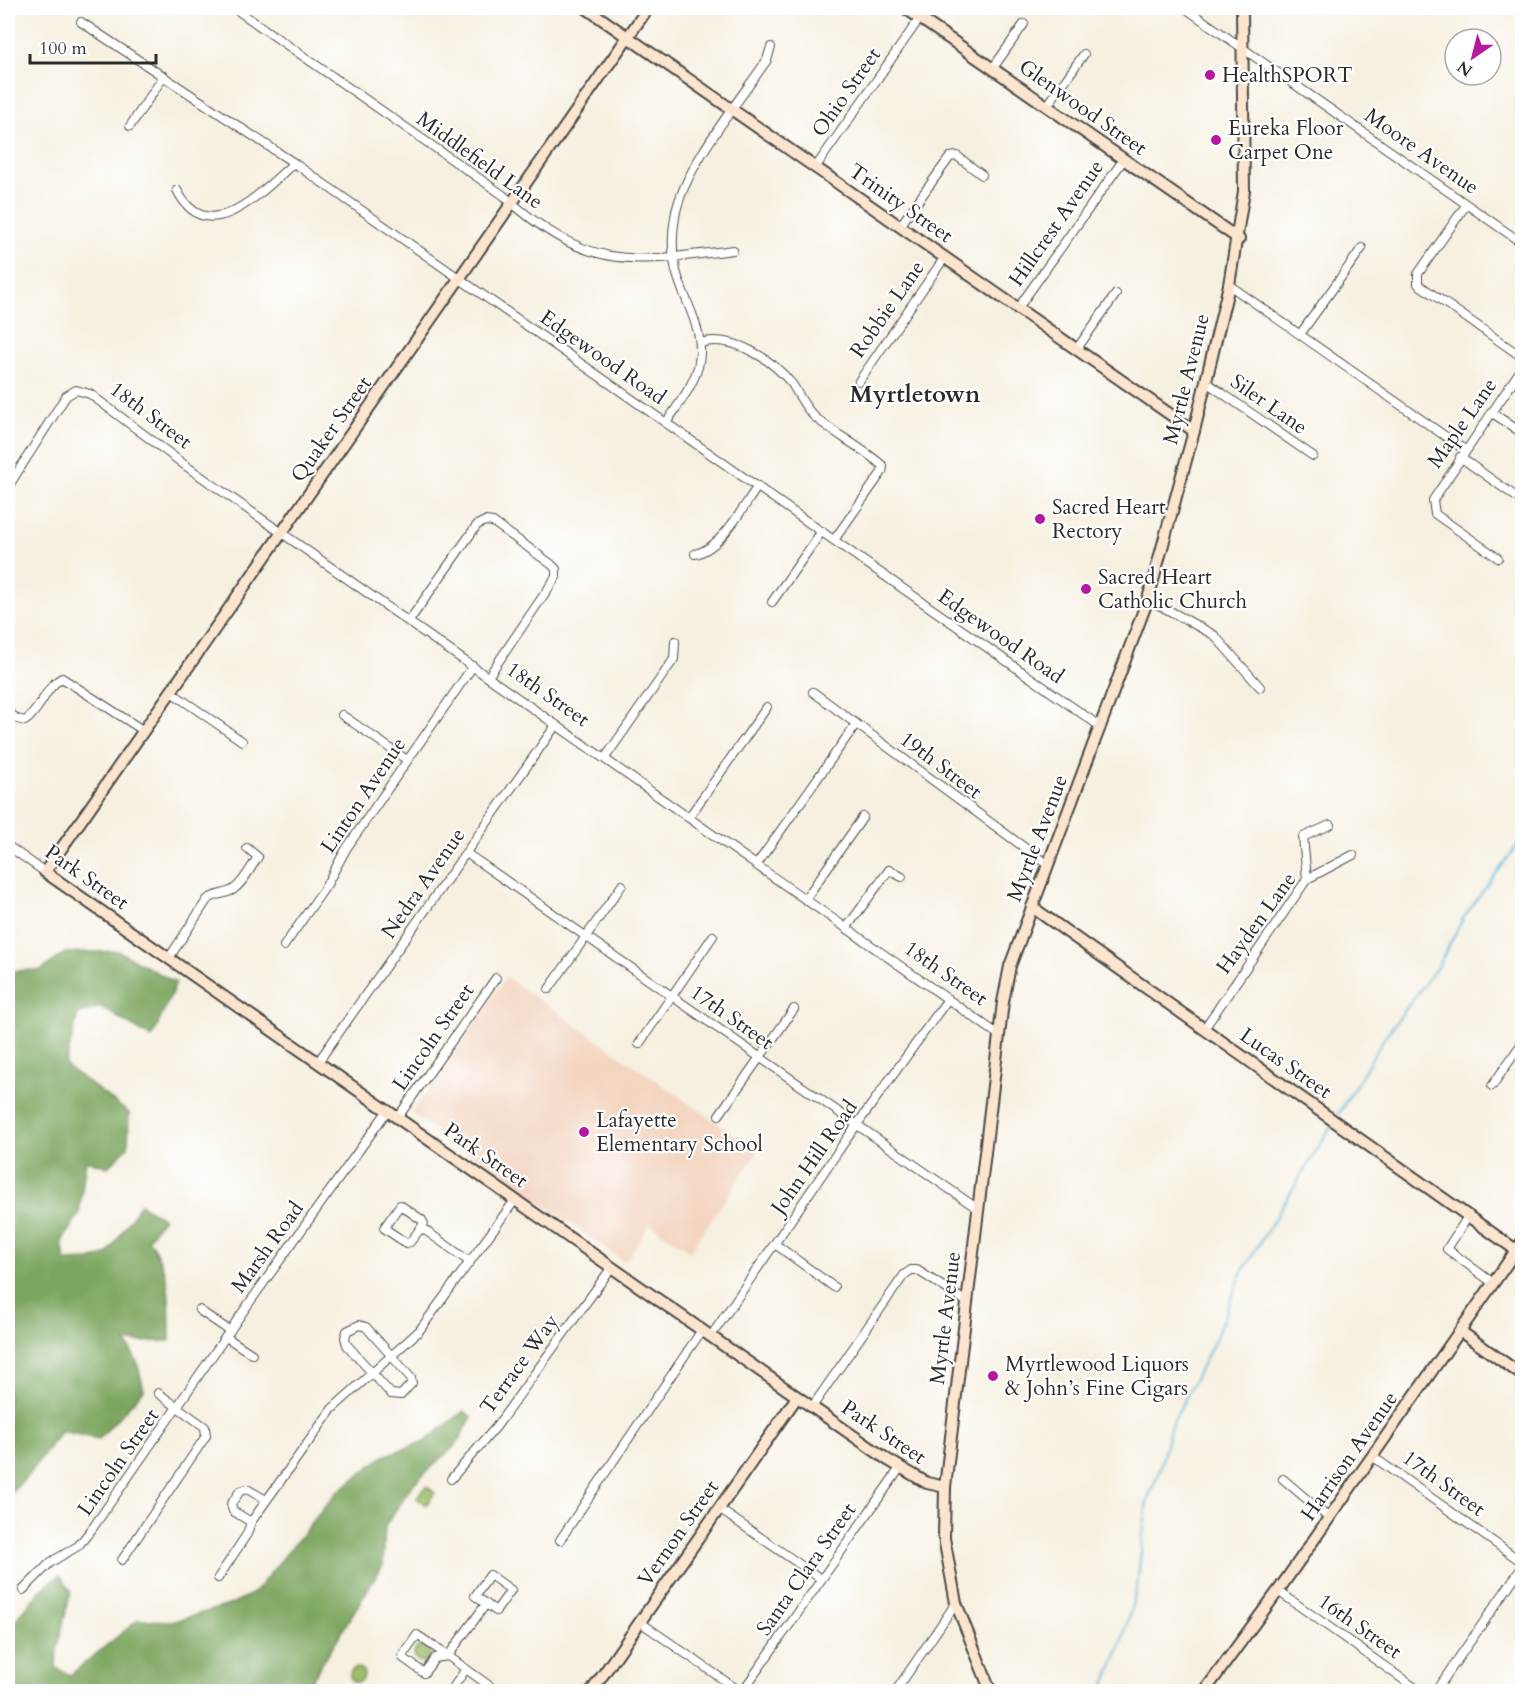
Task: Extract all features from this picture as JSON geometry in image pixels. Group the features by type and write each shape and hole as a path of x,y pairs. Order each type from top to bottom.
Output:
{"street":[{"name":"Middlefield Lane","path":"234,8 553,234 583,249 628,260 674,258 734,250"},
{"name":"Trinity Street","path":"586,8 1194,431"},
{"name":"Quaker Street","path":"45,872 648,8"},
{"name":"Glenwood Street","path":"905,8 1239,239"},
{"name":"Ohio Street","path":"815,168 927,8"},
{"name":"Moore Avenue","path":"1185,8 1522,243"},
{"name":"Myrtle Avenue","path":"991,1692 956,1604 944,1538 945,1487 999,1035 1010,966 1149,599 1194,431 1229,285 1239,239 1246,166 1242,8"},
{"name":"Edgewood Road","path":"81,22 294,163 1101,727"},
{"path":"993,68 1024,24"},
{"path":"666,423 693,381 699,361 698,329 679,279 674,258 674,219 681,193 690,173 767,60 771,47"},
{"path":"1047,106 1084,54"},
{"path":"130,126 164,76"},
{"path":"900,226 950,157 957,156 982,175"},
{"name":"Hillcrest Avenue","path":"1018,308 1124,159"},
{"path":"177,190 193,209 204,215 221,217 240,209 294,163"},
{"path":"1466,205 1418,274 1418,284 1522,357"},
{"path":"1301,333 1362,248"},
{"name":"Robbie Lane","path":"859,381 945,257"},
{"path":"1229,285 1301,333 1463,453 1522,501"},
{"path":"1076,350 1116,294"},
{"path":"700,343 726,342 744,348 762,358 791,384 812,414 884,468 834,540"},
{"name":"Maple Lane","path":"1498,558 1435,514 1432,500 1522,368"},
{"name":"Siler Lane","path":"1206,382 1313,456"},
{"name":"18th Street","path":"8,487 66,396 73,391 81,391 95,398 282,533 999,1035"},
{"path":"1491,412 1522,433"},
{"path":"695,554 705,552 716,543 758,486"},
{"path":"409,621 477,525 485,521 493,522 551,564 556,569 556,577 488,676"},
{"path":"771,602 822,531"},
{"path":"1149,599 1214,635 1260,687"},
{"path":"605,758 674,659 675,641"},
{"name":"Linton Avenue","path":"284,946 407,760 473,666"},
{"path":"8,712 17,719 25,720 32,716 55,682 62,678 144,731"},
{"path":"171,692 242,741"},
{"name":"19th Street","path":"813,692 1048,865"},
{"path":"689,817 767,707"},
{"path":"342,715 407,760"},
{"name":"Nedra Avenue","path":"318,1062 556,724"},
{"path":"757,864 856,724"},
{"path":"806,898 863,817"},
{"path":"1307,879 1303,837 1330,825"},
{"name":"Park Street","path":"8,846 900,1468 927,1483 945,1487"},
{"path":"169,958 207,900 214,895 233,890 249,872 258,857 247,848"},
{"name":"17th Street","path":"466,853 978,1209"},
{"name":"Hayden Lane","path":"1204,1029 1307,879 1353,855"},
{"path":"847,927 889,870 902,878"},
{"path":"549,989 622,885"},
{"name":"Lucas Street","path":"1032,907 1469,1215 1520,1246"},
{"path":"639,1044 713,936"},
{"name":"Lincoln Street","path":"398,1117 496,978"},
{"name":"John Hill Road","path":"711,1336 948,999"},
{"path":"719,1115 795,1009"},
{"path":"1492,1086 1522,1042"},
{"name":"Marsh Road","path":"179,1407 228,1334 388,1110"},
{"path":"218,1578 247,1534 251,1522 332,1409 419,1331 515,1200"},
{"path":"400,1205 422,1220 422,1228 411,1242 406,1243 384,1227 400,1205"},
{"path":"1469,1215 1447,1249 1493,1283"},
{"path":"422,1228 470,1262"},
{"path":"775,1244 834,1287"},
{"name":"Harrison Avenue","path":"1205,1691 1278,1591 1520,1246"},
{"name":"Terrace Way","path":"451,1479 496,1427 612,1267"},
{"path":"812,1407 904,1275 911,1270 917,1270 967,1302"},
{"path":"199,1310 252,1354"},
{"path":"352,1326 366,1327 411,1378 412,1383 401,1395 391,1394 371,1374 347,1345 345,1338 352,1326"},
{"path":"560,1540 702,1330"},
{"path":"1460,1331 1522,1375"},
{"path":"158,1393 179,1407"},
{"name":"Vernon Street","path":"591,1692 797,1397"},
{"name":"Lincoln Street","path":"22,1590 51,1562 78,1546 85,1538 179,1407 205,1427 206,1436 122,1560"},
{"name":"17th Street","path":"1372,1456 1522,1562"},
{"name":"Santa Clara Street","path":"741,1692 900,1468"},
{"path":"1283,1479 1329,1518"},
{"path":"251,1522 233,1511 231,1504 240,1491 247,1489 266,1500"},
{"path":"719,1509 821,1579"},
{"path":"1435,1692 1522,1567"},
{"path":"490,1575 511,1590 496,1611 486,1604 475,1596 490,1575"},
{"name":"16th Street","path":"1278,1591 1420,1692"},
{"path":"486,1604 448,1656 435,1658 424,1672 402,1657 417,1635 448,1656 498,1692"},
{"path":"895,1692 956,1604"},
{"path":"640,1622 741,1692"},
{"path":"450,1692 466,1669"}],"shaded area":[{"name":"Lafayette Elementary School","path":"506,977 758,1151 690,1251 650,1224 625,1262 411,1113"}],"green space":[{"path":"118,951 176,983 152,1038 101,1007 78,1014 65,1065 129,1113 128,1147 108,1167 86,1160 79,1214 62,1241 65,1261 90,1260 108,1254 140,1204 163,1218 148,1239 166,1276 170,1341 126,1342 137,1362 144,1390 99,1439 61,1431 29,1474 8,1496 8,971 41,970 65,953"},
{"path":"464,1411 472,1417 455,1446 413,1484 385,1526 383,1565 305,1691 8,1691 8,1629 40,1591 60,1575 71,1591 57,1649 56,1668 70,1675 138,1620 175,1621 229,1605 254,1593 337,1492 384,1456 425,1441"},
{"path":"426,1486 435,1493 426,1505 417,1498"},
{"path":"419,1646 425,1646 430,1654 428,1660 419,1662 414,1657 414,1651"},
{"path":"354,1668 360,1668 364,1675 360,1682 354,1682 350,1678 350,1672"}],"waterway":[{"path":"1336,1118 1384,1038 1438,966 1464,917 1522,839"},
{"path":"1102,1692 1122,1642 1137,1587 1147,1501 1158,1475 1171,1426 1215,1340 1242,1272 1332,1125"}],"place":[{"name":"HealthSPORT","path":"1210,75"},
{"name":"Eureka Floor Carpet One","path":"1216,140"},
{"name":"Sacred Heart Rectory","path":"1040,519"},
{"name":"Sacred Heart Catholic Church","path":"1086,589"},
{"name":"Lafayette Elementary School","path":"584,1132"},
{"name":"Myrtlewood Liquors & John’s Fine Cigars","path":"993,1376"}],"district":[{"name":"Myrtletown","path":"915,394"}]}
